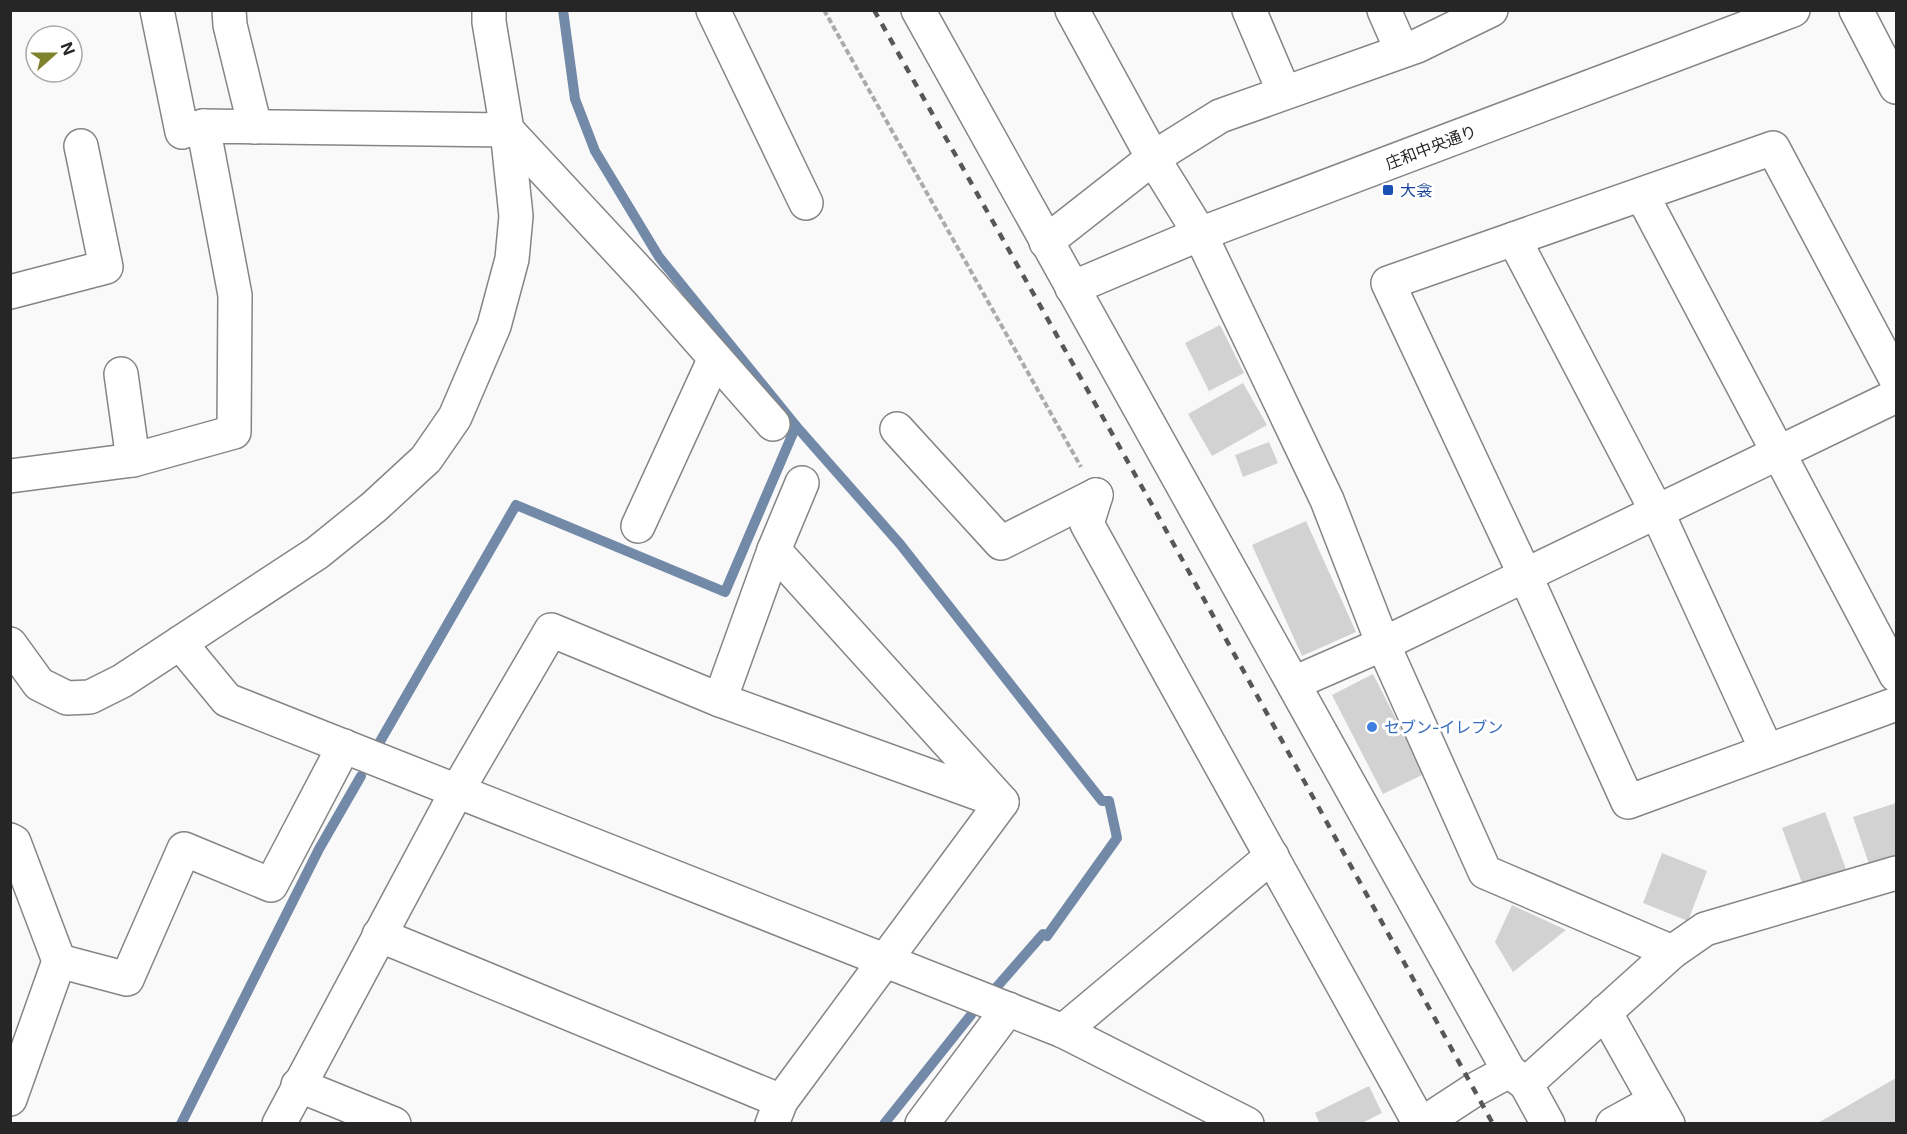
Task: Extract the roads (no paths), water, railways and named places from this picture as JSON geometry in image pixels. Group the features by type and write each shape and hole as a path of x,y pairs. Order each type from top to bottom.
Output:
{"street":[{"path":"157,10 182,132 203,126 507,130 650,284 773,424"},
{"path":"230,10 230,25 255,127"},
{"path":"10,644 39,684 67,698 90,697 122,681 317,554 426,459 456,417 494,326 512,259 516,216 507,130 489,10"},
{"path":"713,10 806,203"},
{"path":"918,10 1294,683 1429,914 1517,1078 1548,1124"},
{"path":"1072,10 1153,158 1200,234 1327,500 1462,842 1485,872 1672,952"},
{"path":"1249,10 1284,92"},
{"path":"1384,10 1402,51"},
{"path":"1046,242 1153,158 1220,116 1402,51 1491,10"},
{"name":"庄和中央通り","path":"1072,288 1200,234 1793,10"},
{"path":"1856,10 1896,87"},
{"path":"10,476 133,460 234,432 235,295 203,126"},
{"path":"10,292 106,267 81,146"},
{"path":"1896,379 1773,148 1388,283 1629,802 1896,704"},
{"path":"1642,195 1896,675"},
{"path":"1514,239 1657,512 1767,751"},
{"path":"638,526 715,358"},
{"path":"121,374 133,460"},
{"path":"1294,683 1383,644 1896,396"},
{"path":"897,429 1001,543 1096,495 1087,524 1421,1124 1474,1090 1517,1078 1605,1012 1672,952 1705,929 1896,873"},
{"path":"720,700 774,550 802,483"},
{"path":"774,550 1002,802"},
{"path":"279,1124 457,791 551,630 720,700 1002,802"},
{"path":"180,643 227,700 1063,1031 1247,1124"},
{"path":"60,960 127,979 184,849 271,885 344,746"},
{"path":"379,934 777,1112 1002,802"},
{"path":"10,840 14,843 60,960 10,1099"},
{"path":"1063,1031 1272,856"},
{"path":"922,1124 1008,1009"},
{"path":"1605,1012 1661,1112 1613,1124"},
{"path":"298,1085 394,1124"}],"waterway":[{"path":"563,10 575,99 595,151 659,257 796,426 900,544 1102,801 1109,801 1117,838 1047,936 1043,934 995,989"},
{"path":"378,745 516,505 725,592 796,426"},
{"path":"181,1124 319,849 361,776"},
{"path":"884,1124 971,1015"}],"railway":[{"path":"874,10 1151,503 1493,1124"}],"place":[{"name":"大衾","path":"1388,190"},
{"name":"セブン-イレブン","path":"1372,727"}]}
